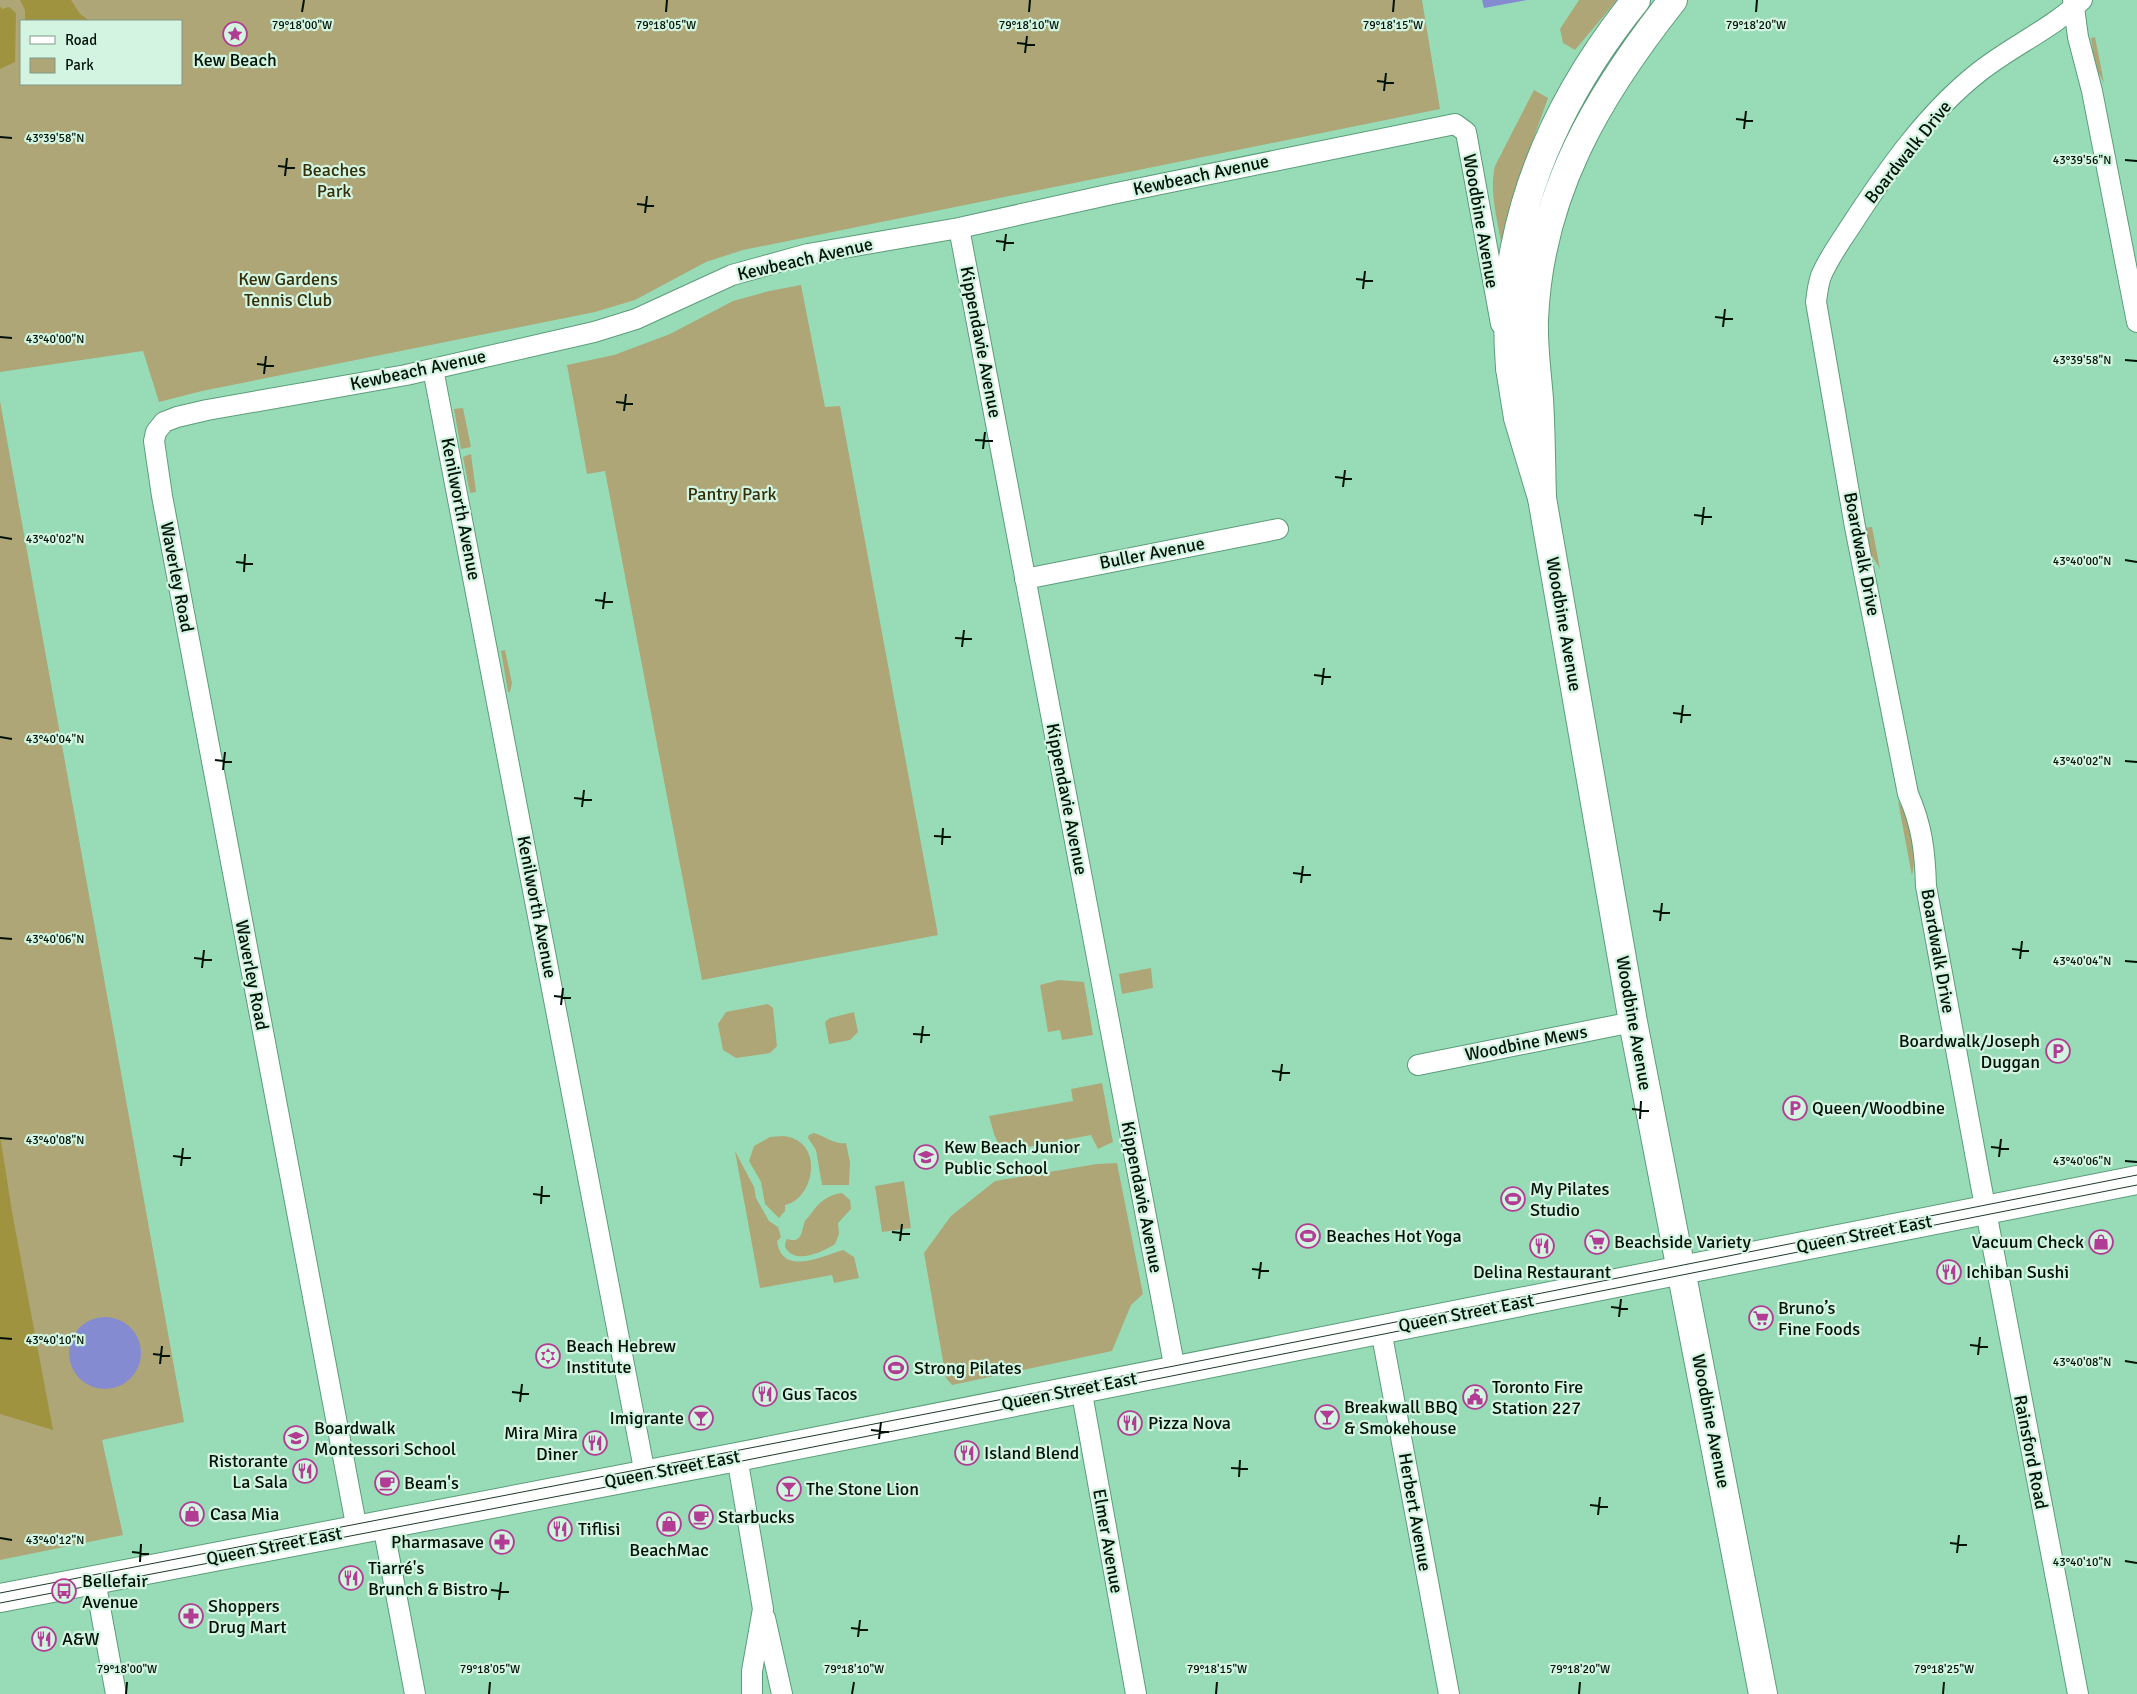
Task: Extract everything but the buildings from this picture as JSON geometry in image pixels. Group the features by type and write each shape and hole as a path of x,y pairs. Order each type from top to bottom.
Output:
{"main road":[{"path":"1510,368 1507,332 1510,286 1514,248 1525,204 1550,134 1577,84 1612,29 1636,0"},
{"name":"Woodbine Avenue","path":"1542,498 1540,413 1534,321 1542,249 1556,199 1573,153 1605,95 1638,43 1672,0"},
{"name":"Woodbine Avenue","path":"1510,368 1518,418 1542,498 1633,1022 1763,1694"},
{"name":"Queen Street East","path":"0,1598 737,1457 2137,1180"}],"street":[{"path":"2076,2 2078,37 2092,91 2137,322"},
{"name":"Boardwalk Drive","path":"1986,1209 1928,896 1925,858 1918,816 1908,794 1855,527 1816,302 1821,277 1832,254 1871,195 1937,111 1978,73 2016,45 2057,21 2076,2"},
{"name":"Woodbine Avenue","path":"1455,124 1466,132 1493,286 1510,368"},
{"name":"Kewbeach Avenue","path":"164,422 207,410 434,369 594,332 636,319 732,275 789,260 959,228 1112,194 1455,124"},
{"name":"Kippendavie Avenue","path":"959,228 1175,1370"},
{"name":"Kenilworth Avenue","path":"434,369 645,1474"},
{"name":"Waverley Road","path":"164,422 156,432 154,441 162,496 370,1527 415,1694"},
{"name":"Buller Avenue","path":"1026,579 1278,530"},
{"name":"Woodbine Mews","path":"1418,1065 1633,1022"},
{"name":"Rainsford Road","path":"1986,1209 2078,1694"},
{"name":"Herbert Avenue","path":"1381,1330 1449,1694"},
{"name":"Elmer Avenue","path":"1081,1388 1136,1694"},
{"path":"737,1457 763,1608 782,1694"},
{"path":"95,1580 116,1694"},
{"path":"752,1694 752,1671 763,1608"}],"green space":[{"name":"Beaches Park","path":"0,0 1422,0 1440,109 743,250 706,262 635,300 595,312 202,391 159,402 143,351 0,372"},
{"path":"1579,0 1617,0 1575,50 1563,43 1560,29"},
{"path":"2095,37 2104,83 2095,66 2091,38"},
{"path":"1534,90 1548,98 1511,201 1501,242 1493,194 1493,175 1495,166"},
{"name":"Pantry Park","path":"801,285 825,407 840,406 938,935 702,980 605,471 587,474 567,365 614,355 670,334 733,301"},
{"path":"0,401 184,1422 102,1440 123,1535 0,1560"},
{"path":"463,408 471,447 461,449 454,409"},
{"path":"471,454 476,492 470,493 463,457"},
{"path":"1872,527 1880,569 1870,553 1865,528"},
{"path":"505,650 512,683 510,692 508,692 501,651"},
{"path":"1898,801 1907,818 1912,837 1914,857 1912,876"},
{"path":"1151,968 1153,988 1122,994 1119,974"},
{"path":"1059,980 1084,982 1093,1035 1062,1040 1060,1030 1048,1032 1040,985"},
{"path":"768,1004 773,1008 777,1046 770,1053 736,1058 723,1050 718,1024 726,1012"},
{"path":"854,1012 858,1032 850,1040 829,1044 825,1022 830,1018"},
{"path":"1102,1083 1113,1142 1098,1149 1091,1135 1002,1152 989,1116 1073,1101 1071,1089"},
{"path":"814,1133 834,1142 846,1143 850,1162 849,1185 822,1185 816,1150 808,1138 809,1135"},
{"path":"783,1136 797,1140 806,1148 810,1158 811,1170 803,1193 795,1201 785,1205 785,1211 779,1218 765,1204 761,1182 749,1161 754,1146 770,1137"},
{"path":"735,1151 754,1187 756,1198 769,1221 778,1227 781,1237 777,1241 780,1252 786,1258 804,1261 843,1250 854,1257 859,1278 834,1283 832,1275 760,1288"},
{"path":"1117,1163 1143,1294 1131,1305 1112,1351 952,1385 946,1378 924,1253 951,1216 995,1181 1097,1164"},
{"path":"904,1181 911,1228 882,1232 875,1186"},
{"path":"842,1193 850,1200 851,1209 838,1223 839,1234 835,1244 818,1253 804,1256 792,1254 787,1250 785,1244 787,1239 796,1240 799,1238 805,1221 817,1206 828,1197"}],"shaded area":[{"path":"20,0 71,0 80,14 89,20 25,20 25,10"},
{"path":"0,6 2,9 9,7 16,13 15,62 0,69"},
{"path":"0,1135 12,1212 53,1430 0,1414"}],"water":[{"path":"1482,0 1527,0 1484,8"},
{"path":"105,1317 125,1323 135,1333 141,1353 135,1373 125,1383 105,1389 85,1383 75,1373 69,1353 75,1333 85,1323"}],"tram line":[{"path":"0,1593 1174,1366 2137,1175"},
{"path":"0,1603 737,1462 2137,1185"}],"place":[{"name":"Kew Beach","path":"235,34"},
{"name":"Boardwalk/Joseph Duggan","path":"2058,1051"},
{"name":"Queen/Woodbine","path":"1795,1108"},
{"name":"Kew Beach Junior Public School","path":"926,1157"},
{"name":"My Pilates Studio","path":"1513,1199"},
{"name":"Beaches Hot Yoga","path":"1308,1236"},
{"name":"Beachside Variety","path":"1597,1242"},
{"name":"Vacuum Check","path":"2101,1242"},
{"name":"Delina Restaurant","path":"1542,1246"},
{"name":"Ichiban Sushi","path":"1949,1272"},
{"name":"Bruno’s Fine Foods","path":"1761,1318"},
{"name":"Beach Hebrew Institute","path":"548,1356"},
{"name":"Strong Pilates","path":"896,1368"},
{"name":"Gus Tacos","path":"765,1394"},
{"name":"Toronto Fire Station 227","path":"1475,1397"},
{"name":"Breakwall BBQ & Smokehouse","path":"1327,1417"},
{"name":"Imigrante","path":"701,1418"},
{"name":"Pizza Nova","path":"1130,1423"},
{"name":"Boardwalk Montessori School","path":"296,1438"},
{"name":"Mira Mira Diner","path":"595,1443"},
{"name":"Island Blend","path":"967,1453"},
{"name":"Ristorante La Sala","path":"305,1471"},
{"name":"Beam's","path":"387,1483"},
{"name":"The Stone Lion","path":"789,1489"},
{"name":"Casa Mia","path":"192,1514"},
{"name":"Starbucks","path":"701,1517"},
{"name":"BeachMac","path":"669,1524"},
{"name":"Tiflisi","path":"560,1529"},
{"name":"Pharmasave","path":"502,1542"},
{"name":"Tiarré's Brunch & Bistro","path":"351,1578"},
{"name":"Bellefair Avenue","path":"64,1591"},
{"name":"Shoppers Drug Mart","path":"191,1616"},
{"name":"A&W","path":"44,1639"}],"park label":[{"name":"Kew Gardens Tennis Club","path":"288,289"}]}
